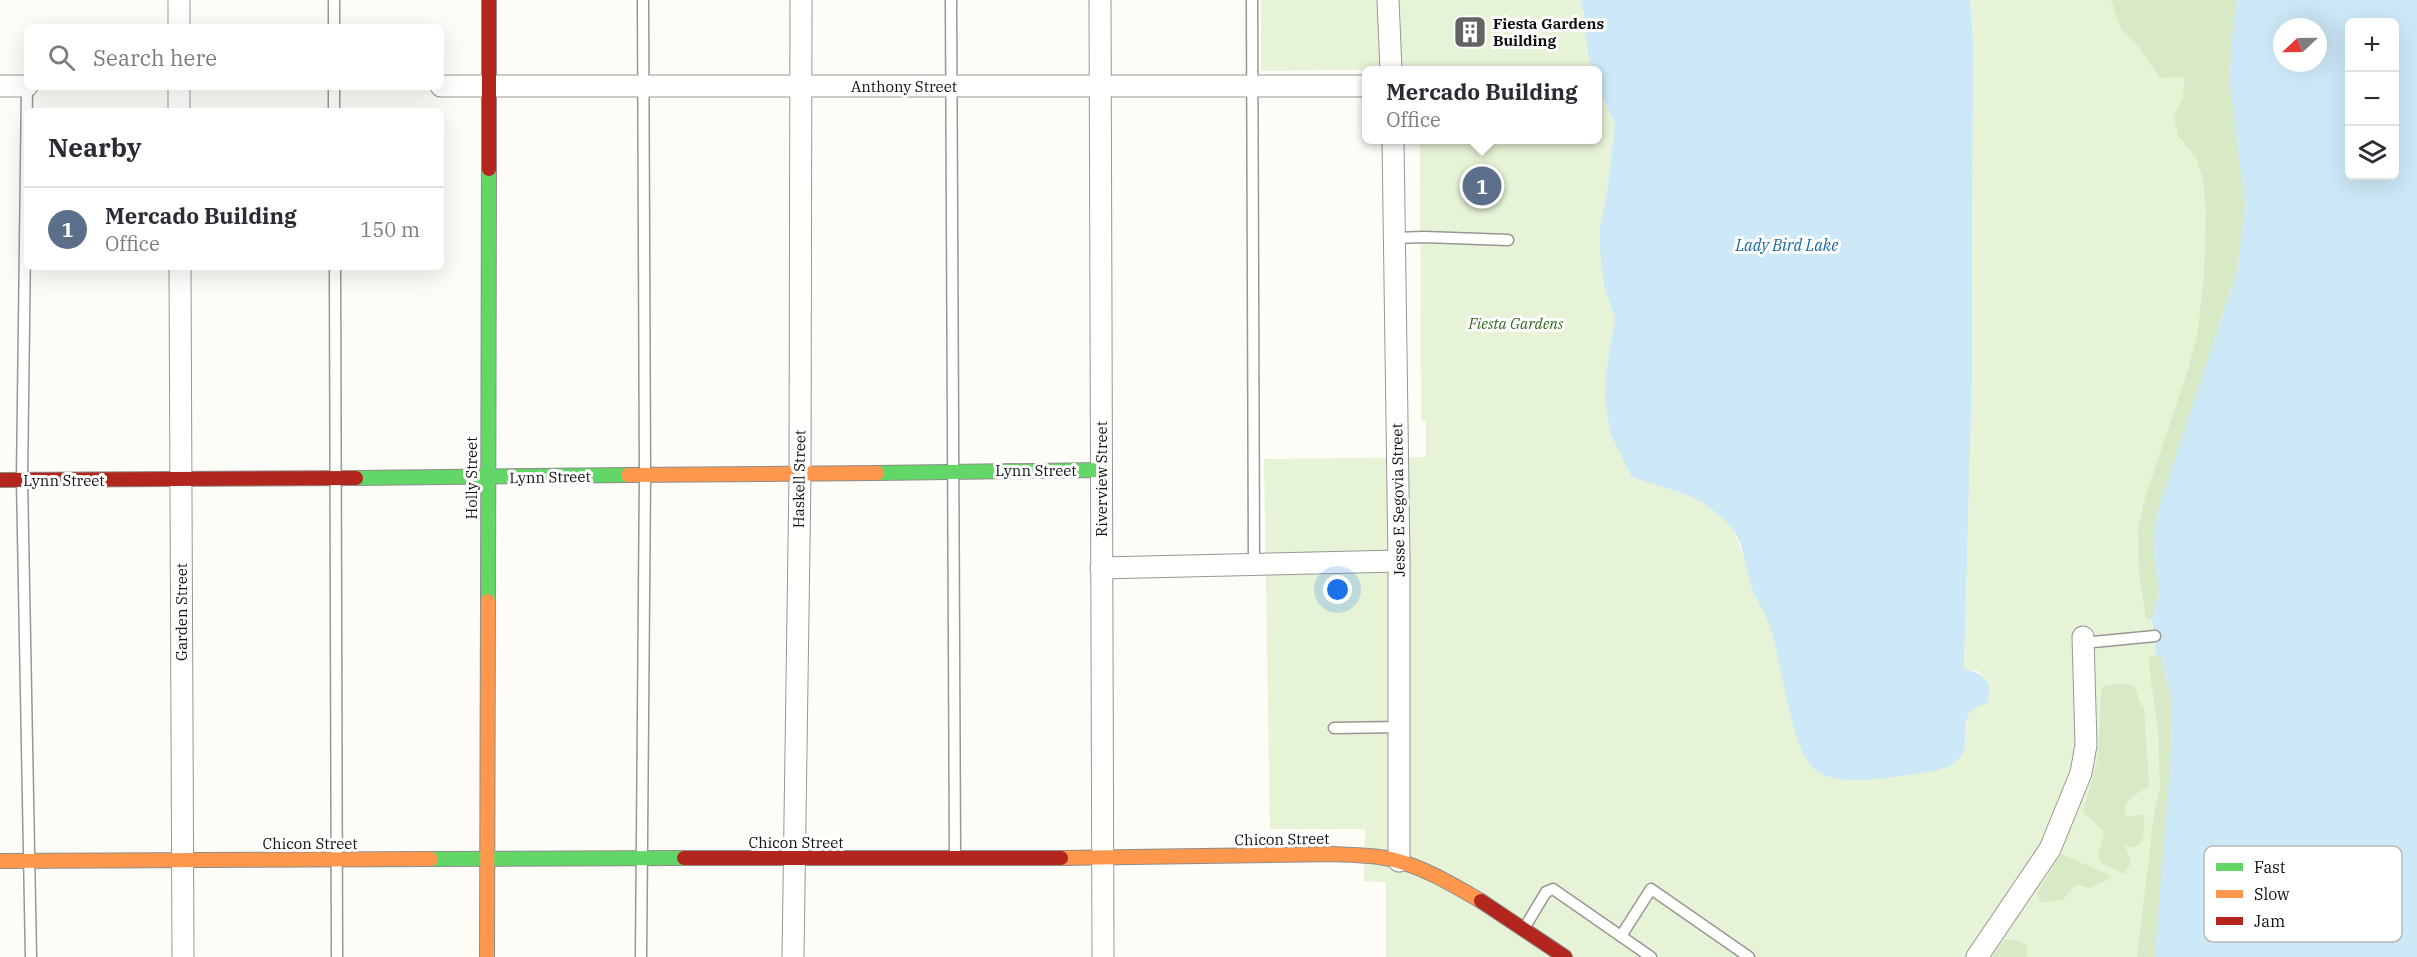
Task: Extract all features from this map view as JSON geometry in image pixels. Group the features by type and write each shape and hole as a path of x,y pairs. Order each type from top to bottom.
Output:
{"street":[{"path":"179,0 179,24"},
{"name":"Holly Street","path":"487,957 489,0"},
{"name":"Haskell Street","path":"794,957 793,859 800,475 801,0"},
{"name":"Riverview Street","path":"1100,0 1103,957"},
{"path":"1388,0 1391,66"},
{"path":"0,86 24,87"},
{"name":"Anthony Street","path":"444,86 1362,86"},
{"path":"179,90 179,108"},
{"name":"Jesse E Segovia Street","path":"1393,144 1399,561 1399,861"},
{"name":"Garden Street","path":"180,270 183,957"},
{"name":"Lynn Street","path":"0,480 800,475 953,470 1101,470"},
{"path":"1101,568 1399,561"},
{"path":"1977,957 2050,849 2081,773 2086,746 2083,640"},
{"name":"Chicon Street","path":"0,861 955,859 1333,854 1373,856 1399,861 1458,888 1565,957"}],"lane":[{"path":"334,0 334,24"},
{"path":"641,957 645,476 643,0"},
{"path":"951,0 955,859"},
{"path":"1252,0 1254,564"},
{"path":"27,90 27,108"},
{"path":"334,90 334,108"},
{"path":"1394,238 1508,240"},
{"path":"25,270 22,480 31,957"},
{"path":"335,270 338,957"},
{"path":"2083,640 2155,636"},
{"path":"1334,728 1399,727"},
{"path":"1524,929 1546,892 1553,889 1651,957"},
{"path":"1621,936 1651,889 1749,957"}],"green space":[{"path":"1261,0 1581,0 1591,66 1362,66 1362,70 1261,71"},
{"name":"Fiesta Gardens","path":"1970,0 2237,0 2231,45 2245,205 2152,619 2156,655 2161,656 2172,702 2172,737 2155,957 1386,957 1386,882 1364,881 1365,829 1270,829 1264,459 1426,457 1426,421 1421,421 1420,144 1602,144 1602,96 1615,124 1607,193 1600,226 1604,286 1615,319 1606,371 1611,435 1631,476 1695,498 1715,510 1733,529 1744,557 1751,587 1771,628 1803,752 1944,769 1958,761 1966,742 1967,714 1974,706 1987,680 1978,671 1964,669 1972,376 1973,40"},
{"path":"2111,0 2237,0 2231,45 2230,86 2245,205 2238,269 2158,510 2153,542 2159,593 2152,619 2146,619 2139,573 2138,530 2144,501 2188,370 2198,330 2204,275 2206,212 2203,180 2196,157 2178,136 2174,117 2183,97 2185,77 2160,78 2139,47 2121,29"},
{"path":"2161,656 2172,702 2171,771 2155,957 2137,957 2154,814 2160,788 2158,732 2148,658"},
{"path":"2126,684 2135,687 2141,705 2144,706 2149,785 2130,799 2125,808 2124,814 2129,817 2141,814 2145,821 2143,841 2133,848 2125,845 2131,863 2124,874 2101,863 2098,853 2104,834 2083,812 2098,758 2101,690 2105,685"},
{"path":"2061,854 2112,876 2089,888 2079,885 2072,888 2064,899 2040,903 2037,893"},
{"path":"2005,939 2020,941 2027,946 2027,957 1992,957"}],"water":[{"name":"Lady Bird Lake","path":"1581,0 1970,0 1973,40 1972,376 1964,669 1982,676 1989,690 1986,704 1969,713 1966,721 1965,746 1962,755 1952,765 1930,772 1862,780 1835,778 1815,770 1806,759 1799,743 1770,627 1751,586 1735,532 1707,505 1684,494 1631,476 1611,435 1605,400 1606,371 1615,319 1604,286 1600,226 1607,193 1615,124 1602,96 1602,66 1591,66"},
{"path":"2237,0 2417,0 2417,957 2155,957 2172,737 2172,702 2161,656 2156,655 2152,619 2159,593 2153,542 2158,510 2238,269 2245,205 2230,86 2231,45"}],"traffic: fast":[{"path":"488,601 489,169"},
{"path":"877,473 1101,470"},
{"path":"356,478 628,475"},
{"path":"431,859 684,858"}],"traffic: slow":[{"path":"628,475 877,473"},
{"path":"487,957 488,601"},
{"path":"1061,858 1333,854 1374,856 1420,869 1481,901"},
{"path":"0,861 431,859"}],"traffic: jam":[{"path":"489,0 489,169"},
{"path":"0,480 356,478"},
{"path":"684,858 1061,858"},
{"path":"1481,901 1565,957"}],"place":[{"name":"Fiesta Gardens Building","path":"1470,32"},
{"name":"Mercado Building","path":"1482,186"}]}
